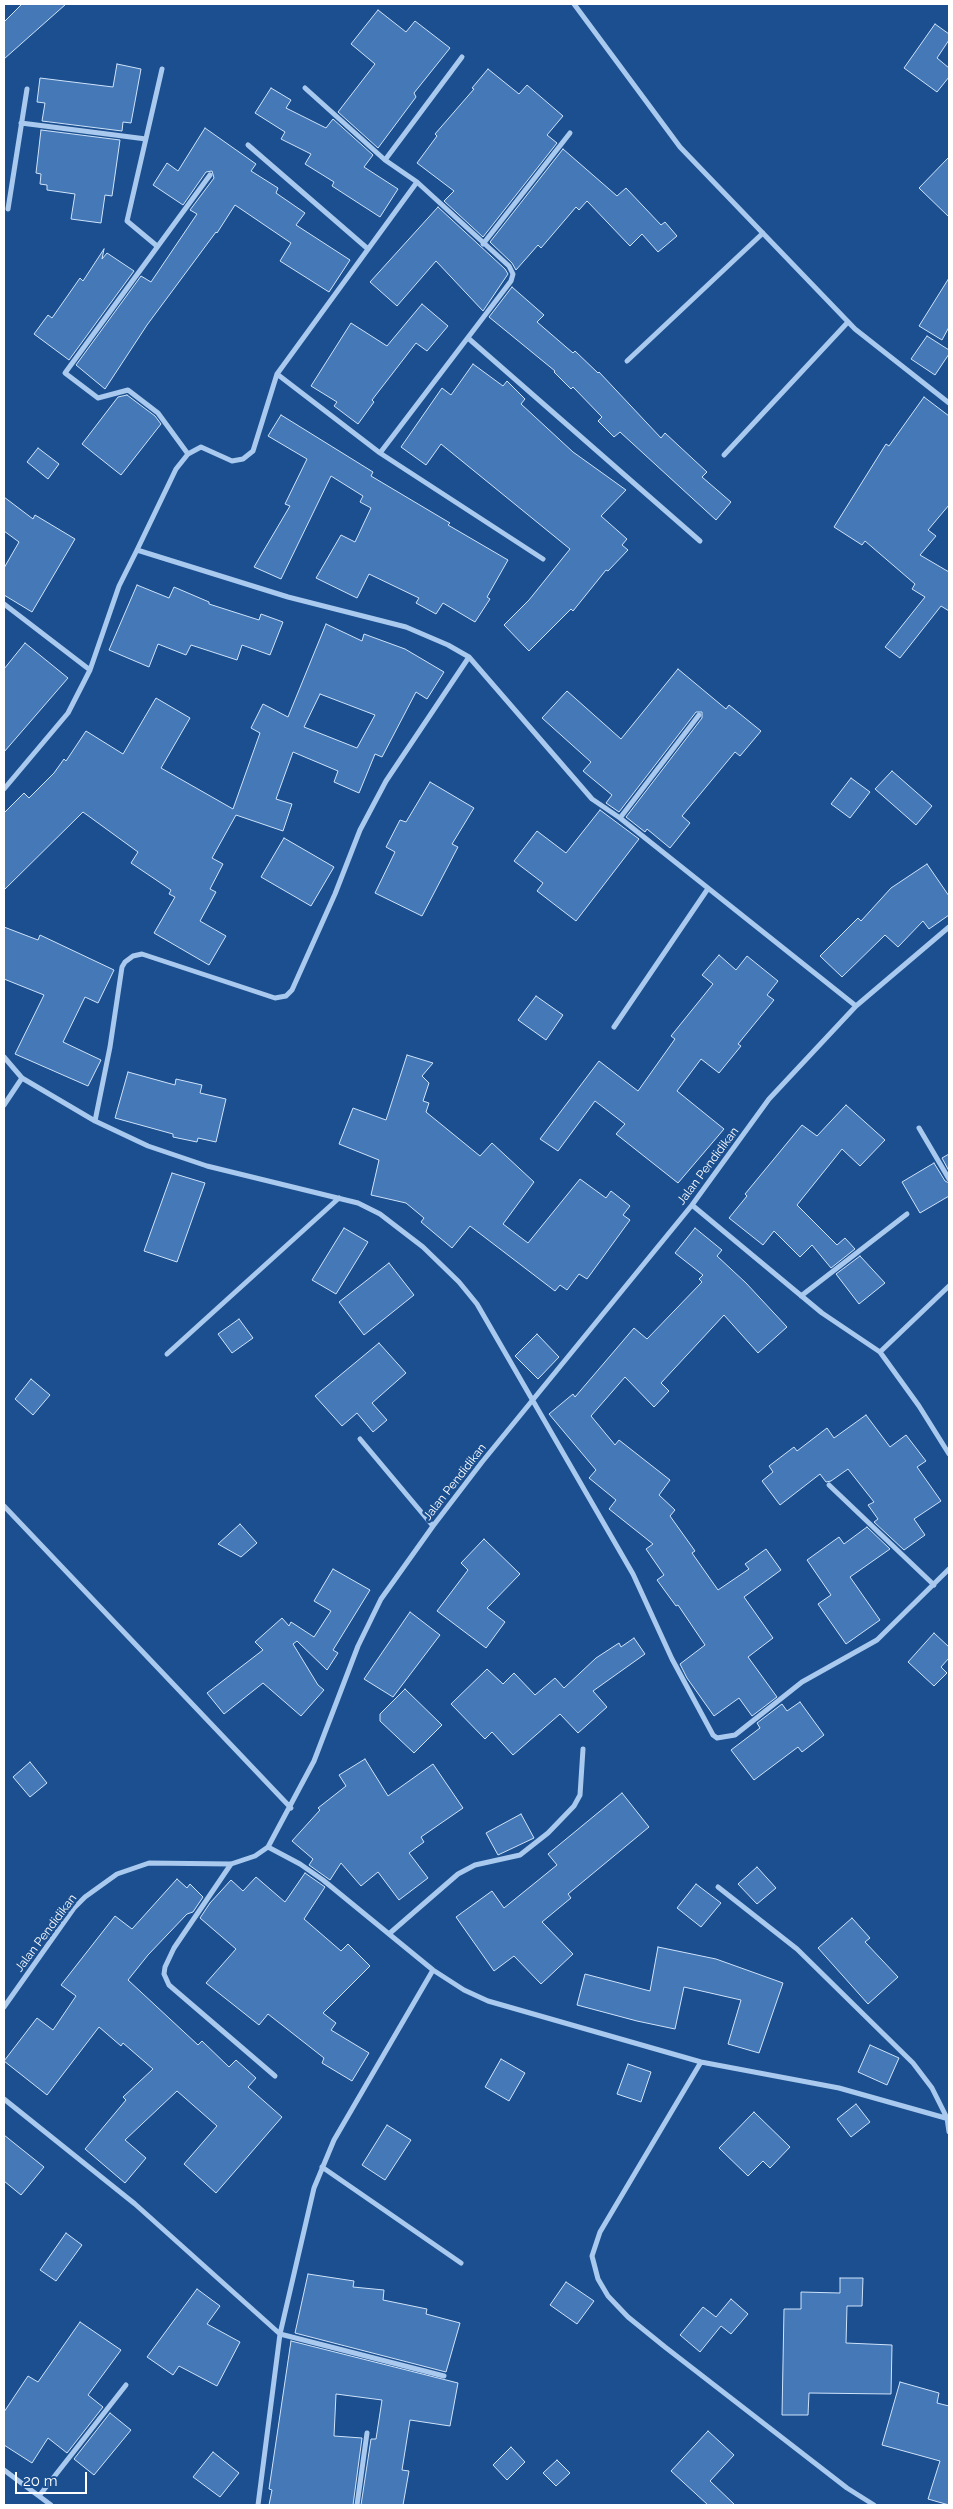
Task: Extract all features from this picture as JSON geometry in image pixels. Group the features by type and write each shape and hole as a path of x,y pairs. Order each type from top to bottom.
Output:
{"street":[{"path":"574,4 680,147 848,322 949,403"},
{"path":"385,160 462,57"},
{"path":"157,246 127,221 162,69"},
{"path":"305,88 385,160 417,182 509,266 512,274 511,281 380,453"},
{"path":"8,209 27,89"},
{"path":"21,123 146,139"},
{"path":"483,244 570,133"},
{"path":"248,145 368,249"},
{"path":"188,454 158,413 128,390 98,398 65,373 210,175"},
{"path":"4,789 68,712 90,670 119,586 176,469 188,454 200,447 232,461 243,459 253,451 278,374 417,182"},
{"path":"627,361 763,233"},
{"path":"724,455 848,322"},
{"path":"468,338 700,541"},
{"path":"278,374 380,453 543,559"},
{"path":"137,550 288,597 406,628 448,645 469,657 592,799 620,818 707,890 856,1006"},
{"path":"4,604 90,670"},
{"path":"95,1121 125,962 133,956 142,954 275,998 286,996 292,990 360,830 386,781 469,657"},
{"path":"620,818 699,715"},
{"path":"614,1027 707,890"},
{"name":"Jalan Pendidikan","path":"4,2006 74,1908 117,1874 149,1863 231,1864 255,1856 268,1847 291,1808 314,1761 358,1646 377,1607 433,1526 482,1462 692,1205 769,1099 856,1006 949,927"},
{"path":"4,1058 22,1078 95,1121 148,1146 207,1166 339,1198 380,1214 423,1247 459,1282 477,1304 532,1403 633,1574 672,1659 713,1735 717,1738 735,1735 802,1682 877,1640 949,1569"},
{"path":"4,1105 22,1078"},
{"path":"919,1128 949,1179"},
{"path":"168,1354 339,1198"},
{"path":"692,1205 822,1313 880,1352 919,1406 949,1454"},
{"path":"801,1296 907,1214"},
{"path":"880,1352 949,1286"},
{"path":"360,1440 433,1526"},
{"path":"828,1485 934,1585"},
{"path":"4,1506 291,1808"},
{"path":"390,1933 458,1874 475,1865 508,1859 520,1854 548,1833 574,1806 580,1795 584,1749"},
{"path":"268,1847 300,1864 323,1880 433,1970 464,1990 488,2001 701,2062 839,2088 948,2118"},
{"path":"231,1864 174,1948 164,1974 169,1985 274,2076"},
{"path":"718,1887 796,1949 913,2063 932,2088 948,2118 949,2132"},
{"path":"258,2505 280,2334 305,2219 322,2167 334,2140 433,1970"},
{"path":"701,2062 600,2232 592,2256 598,2279 608,2296 628,2317 847,2488 874,2505"},
{"path":"4,2100 135,2204 280,2334 444,2376"},
{"path":"322,2167 462,2263"},
{"path":"39,2496 126,2385"},
{"path":"357,2505 367,2433"},
{"path":"4,2470 51,2505"}],"building":[{"path":"22,4 66,4 4,59 4,22"},
{"path":"378,10 406,32 415,21 450,48 414,93 416,97 378,148 338,112 375,64 351,44"},
{"path":"935,24 949,34 949,40 937,58 949,68 949,77 937,92 904,68"},
{"path":"117,64 141,69 131,123 123,122 122,131 42,121 45,103 37,102 40,78 113,87"},
{"path":"488,69 519,94 527,85 563,116 547,135 557,143 483,237 444,201 454,191 417,163 437,136 435,134 474,89 472,88"},
{"path":"271,88 291,100 286,108 326,128 333,119 373,155 364,167 398,189 380,217 332,186 334,182 305,164 311,154 281,139 285,132 255,113"},
{"path":"205,128 256,164 251,171 278,188 276,193 305,213 296,225 350,260 329,292 280,261 291,243 235,205 217,233 147,325 105,389 76,365 141,276 151,282 197,214 190,210 214,178 212,171 206,172 183,205 153,185 167,163 178,171"},
{"path":"41,130 120,140 112,196 105,195 101,223 71,219 75,194 47,190 47,185 40,184 41,174 36,173"},
{"path":"563,149 617,196 626,188 661,225 665,222 677,236 658,252 642,234 630,246 587,201 579,210 576,207 541,248 538,245 516,270 512,263 490,242"},
{"path":"949,157 949,217 919,188"},
{"path":"438,207 505,269 508,274 483,311 436,261 397,306 370,282"},
{"path":"104,249 102,259 107,253 134,271 69,360 34,334 48,315 52,318 80,278 83,281"},
{"path":"949,278 949,327 942,340 919,326"},
{"path":"512,287 544,315 537,322 573,353 575,351 599,372 661,438 665,433 707,472 702,477 731,502 716,520 620,432 614,437 598,421 602,417 573,387 571,389 555,371 489,317"},
{"path":"422,304 448,326 427,351 416,343 372,400 374,402 358,424 334,406 337,402 311,386 351,323 387,346"},
{"path":"927,336 949,350 949,354 935,375 911,359"},
{"path":"473,364 503,386 507,381 525,399 521,404 573,452 626,490 601,516 627,539 622,545 628,550 608,571 606,570 573,611 571,609 529,651 504,625 529,600 570,549 441,444 426,465 401,447 442,388 451,395"},
{"path":"127,395 155,416 161,424 121,475 82,444 118,397"},
{"path":"924,397 949,416 949,505 928,530 936,536 920,555 949,572 949,611 941,606 900,658 885,647 925,597 912,589 915,584 865,541 862,545 834,527 886,444 889,446"},
{"path":"281,415 373,472 371,476 450,523 448,525 508,560 487,597 490,599 475,622 443,603 436,614 416,603 419,598 369,574 357,598 316,578 341,535 355,542 371,508 360,502 363,496 331,476 281,579 254,567 290,506 285,504 307,459 268,436"},
{"path":"38,448 59,464 48,479 27,462"},
{"path":"4,497 33,519 35,515 75,539 32,612 4,595 4,568 19,542 4,531"},
{"path":"137,585 169,598 174,587 209,602 209,604 259,620 261,614 283,622 270,655 242,645 237,660 191,645 186,655 158,644 149,667 109,650"},
{"path":"326,624 362,641 364,634 405,649 444,672 427,699 416,692 382,757 375,754 359,793 334,782 338,771 293,752 276,799 292,804 283,831 236,815 212,858 223,864 210,889 216,892 200,921 226,936 209,965 154,933 175,897 169,894 171,890 131,863 138,852 83,812 4,890 4,813 24,793 29,798 54,773 64,759 66,761 86,731 123,754 156,698 190,718 161,768 233,809 260,733 251,728 263,704 288,717","holes":["320,694 375,715 357,748 304,727"]},
{"path":"25,643 68,678 4,752 4,669"},
{"path":"678,669 726,709 729,705 761,731 740,756 735,752 682,816 690,823 670,848 647,829 645,832 626,817 702,718 702,712 696,712 619,812 606,803 612,795 583,771 591,762 542,718 567,691 621,739"},
{"path":"892,771 932,806 916,825 875,789"},
{"path":"851,778 870,792 850,818 831,804"},
{"path":"430,782 474,808 452,844 458,847 422,916 375,893 395,852 386,847 400,820 406,822"},
{"path":"600,810 639,839 576,921 537,891 543,883 514,861 537,831 566,853"},
{"path":"284,838 334,867 311,906 261,877"},
{"path":"927,864 949,896 949,915 929,929 923,921 898,947 885,935 842,977 820,956 858,918 861,921 891,888"},
{"path":"4,927 38,940 40,935 114,970 98,1003 85,997 63,1042 101,1060 88,1086 15,1054 44,995 4,979"},
{"path":"719,955 736,970 747,956 778,981 767,995 774,1000 738,1044 741,1046 719,1073 701,1059 677,1091 724,1129 678,1183 616,1134 625,1124 595,1101 558,1151 540,1139 599,1061 638,1091 675,1039 671,1036 713,984 702,975"},
{"path":"536,996 563,1015 546,1040 518,1020"},
{"path":"407,1055 433,1063 422,1076 429,1083 423,1101 429,1103 426,1112 480,1156 492,1143 534,1182 503,1224 528,1243 580,1179 606,1198 611,1191 630,1206 623,1215 630,1220 587,1279 579,1274 567,1290 560,1285 555,1291 470,1226 452,1248 421,1222 424,1218 406,1203 371,1195 379,1160 339,1144 353,1108 386,1120"},
{"path":"128,1072 175,1085 176,1079 202,1085 200,1093 226,1099 216,1142 198,1138 197,1142 173,1137 173,1134 115,1118"},
{"path":"846,1105 885,1140 860,1166 842,1149 797,1205 837,1245 845,1238 855,1249 831,1268 812,1245 800,1257 774,1231 763,1245 729,1218 747,1196 745,1194 802,1125 817,1136"},
{"path":"949,1154 949,1171 942,1158"},
{"path":"934,1163 945,1181 949,1183 949,1196 920,1213 902,1182"},
{"path":"172,1173 205,1183 177,1262 144,1251"},
{"path":"344,1228 368,1242 336,1294 312,1280"},
{"path":"695,1228 722,1250 717,1256 746,1283 787,1327 758,1353 724,1315 661,1383 669,1391 654,1407 625,1377 591,1416 615,1445 619,1440 670,1480 659,1495 675,1510 670,1516 695,1551 692,1553 718,1590 749,1569 745,1564 766,1549 781,1570 744,1597 773,1638 748,1657 777,1697 752,1716 739,1698 714,1716 687,1678 680,1664 705,1645 678,1605 676,1606 657,1580 664,1575 646,1549 653,1544 609,1509 616,1500 589,1478 596,1470 549,1414 573,1394 575,1397 634,1328 647,1339 702,1282 699,1279 703,1275 675,1253"},
{"path":"860,1256 885,1283 859,1304 836,1274"},
{"path":"389,1263 414,1295 364,1335 339,1302"},
{"path":"239,1319 253,1338 232,1353 218,1334"},
{"path":"537,1334 559,1357 538,1379 515,1356"},
{"path":"379,1343 406,1373 372,1403 387,1420 373,1432 357,1413 342,1426 315,1396"},
{"path":"31,1379 50,1395 33,1415 15,1399"},
{"path":"866,1415 890,1447 906,1435 926,1461 917,1467 941,1501 914,1519 925,1535 904,1550 874,1522 878,1519 868,1505 874,1502 848,1469 831,1481 826,1482 820,1474 780,1505 762,1481 773,1472 769,1466 794,1447 797,1451 827,1428 834,1438"},
{"path":"240,1524 257,1543 241,1557 218,1544"},
{"path":"867,1527 890,1549 850,1577 880,1620 846,1644 818,1604 831,1595 807,1560 839,1537 844,1544"},
{"path":"484,1539 520,1574 487,1608 505,1622 486,1648 437,1611 468,1570 461,1563"},
{"path":"333,1569 370,1590 333,1650 338,1653 327,1670 297,1641 293,1644 318,1685 324,1690 301,1716 263,1683 224,1714 207,1693 263,1650 255,1642 282,1618 289,1626 291,1622 314,1637 331,1611 314,1601"},
{"path":"410,1612 440,1635 393,1697 364,1679"},
{"path":"934,1633 949,1647 949,1658 941,1667 947,1673 934,1686 908,1662"},
{"path":"634,1638 645,1654 593,1691 607,1707 578,1733 560,1714 513,1755 492,1732 485,1739 451,1704 487,1669 503,1684 514,1673 535,1695 555,1678 564,1688 596,1658 619,1643 621,1647"},
{"path":"405,1689 442,1725 414,1753 380,1721 380,1714"},
{"path":"800,1702 824,1735 802,1752 798,1747 754,1780 731,1750 760,1728 757,1723 782,1704 787,1711"},
{"path":"365,1759 388,1796 433,1764 463,1808 421,1837 424,1842 409,1853 428,1878 399,1900 378,1872 361,1886 341,1863 330,1880 309,1865 313,1859 292,1841 320,1810 318,1808 346,1786 339,1775"},
{"path":"30,1762 47,1783 30,1797 13,1777"},
{"path":"622,1793 649,1827 568,1894 571,1898 542,1922 573,1954 541,1984 514,1956 494,1971 456,1917 492,1891 504,1908 557,1865 548,1854"},
{"path":"521,1814 534,1838 498,1855 486,1833"},
{"path":"757,1867 776,1888 757,1904 738,1884"},
{"path":"305,1873 325,1887 304,1919 341,1951 348,1944 370,1966 323,2013 336,2023 331,2030 369,2053 352,2081 322,2063 324,2058 268,2014 259,2025 206,1983 236,1949 200,1918 210,1903 231,1880 243,1891 256,1877 285,1902"},
{"path":"177,1879 187,1888 190,1884 203,1897 193,1912 187,1914 148,1955 128,1980 198,2045 202,2041 229,2067 236,2060 256,2078 248,2087 282,2117 216,2193 184,2164 217,2126 177,2091 125,2140 146,2158 125,2183 85,2149 126,2100 123,2097 153,2069 123,2043 121,2046 99,2027 47,2095 4,2061 37,2018 53,2030 76,1996 61,1985 115,1916 132,1929"},
{"path":"696,1884 721,1903 701,1927 677,1908"},
{"path":"852,1918 870,1938 865,1942 898,1977 868,2004 818,1948"},
{"path":"658,1947 716,1959 783,1983 759,2053 728,2044 741,2000 684,1987 675,2029 577,2005 585,1974 650,1991"},
{"path":"870,2045 899,2058 887,2085 858,2072"},
{"path":"501,2059 525,2073 509,2101 485,2087"},
{"path":"628,2064 651,2072 641,2102 617,2094"},
{"path":"856,2104 870,2122 851,2137 837,2119"},
{"path":"754,2112 790,2147 770,2168 763,2161 748,2176 719,2148"},
{"path":"387,2125 411,2140 385,2180 362,2165"},
{"path":"4,2135 44,2167 21,2195 4,2181"},
{"path":"66,2233 82,2245 56,2281 40,2270"},
{"path":"308,2274 354,2281 353,2287 384,2290 383,2300 427,2309 426,2314 460,2323 446,2372 295,2333"},
{"path":"840,2278 863,2278 862,2306 847,2306 846,2343 892,2345 891,2394 809,2393 808,2415 782,2415 784,2309 801,2309 801,2292 840,2293"},
{"path":"566,2282 594,2301 577,2324 550,2305"},
{"path":"197,2289 220,2306 207,2324 240,2342 217,2386 179,2366 173,2375 147,2357"},
{"path":"731,2299 748,2314 731,2334 721,2326 700,2352 680,2335 703,2307 716,2317"},
{"path":"80,2322 121,2350 88,2395 103,2407 67,2453 48,2438 32,2463 4,2445 4,2412 28,2376 38,2382"},
{"path":"291,2341 458,2383 450,2426 410,2420 402,2470 409,2471 403,2505 361,2505 371,2439 376,2439 382,2400 336,2394 334,2436 362,2438 353,2505 269,2505 272,2490 269,2489"},
{"path":"900,2382 939,2393 937,2403 949,2406 949,2505 928,2499 940,2461 882,2445"},
{"path":"110,2413 131,2430 94,2475 74,2459"},
{"path":"708,2431 734,2455 710,2481 735,2505 708,2505 671,2471"},
{"path":"511,2447 525,2462 507,2480 493,2465"},
{"path":"213,2452 239,2473 220,2497 193,2477"},
{"path":"557,2460 570,2473 556,2486 543,2473"}]}
